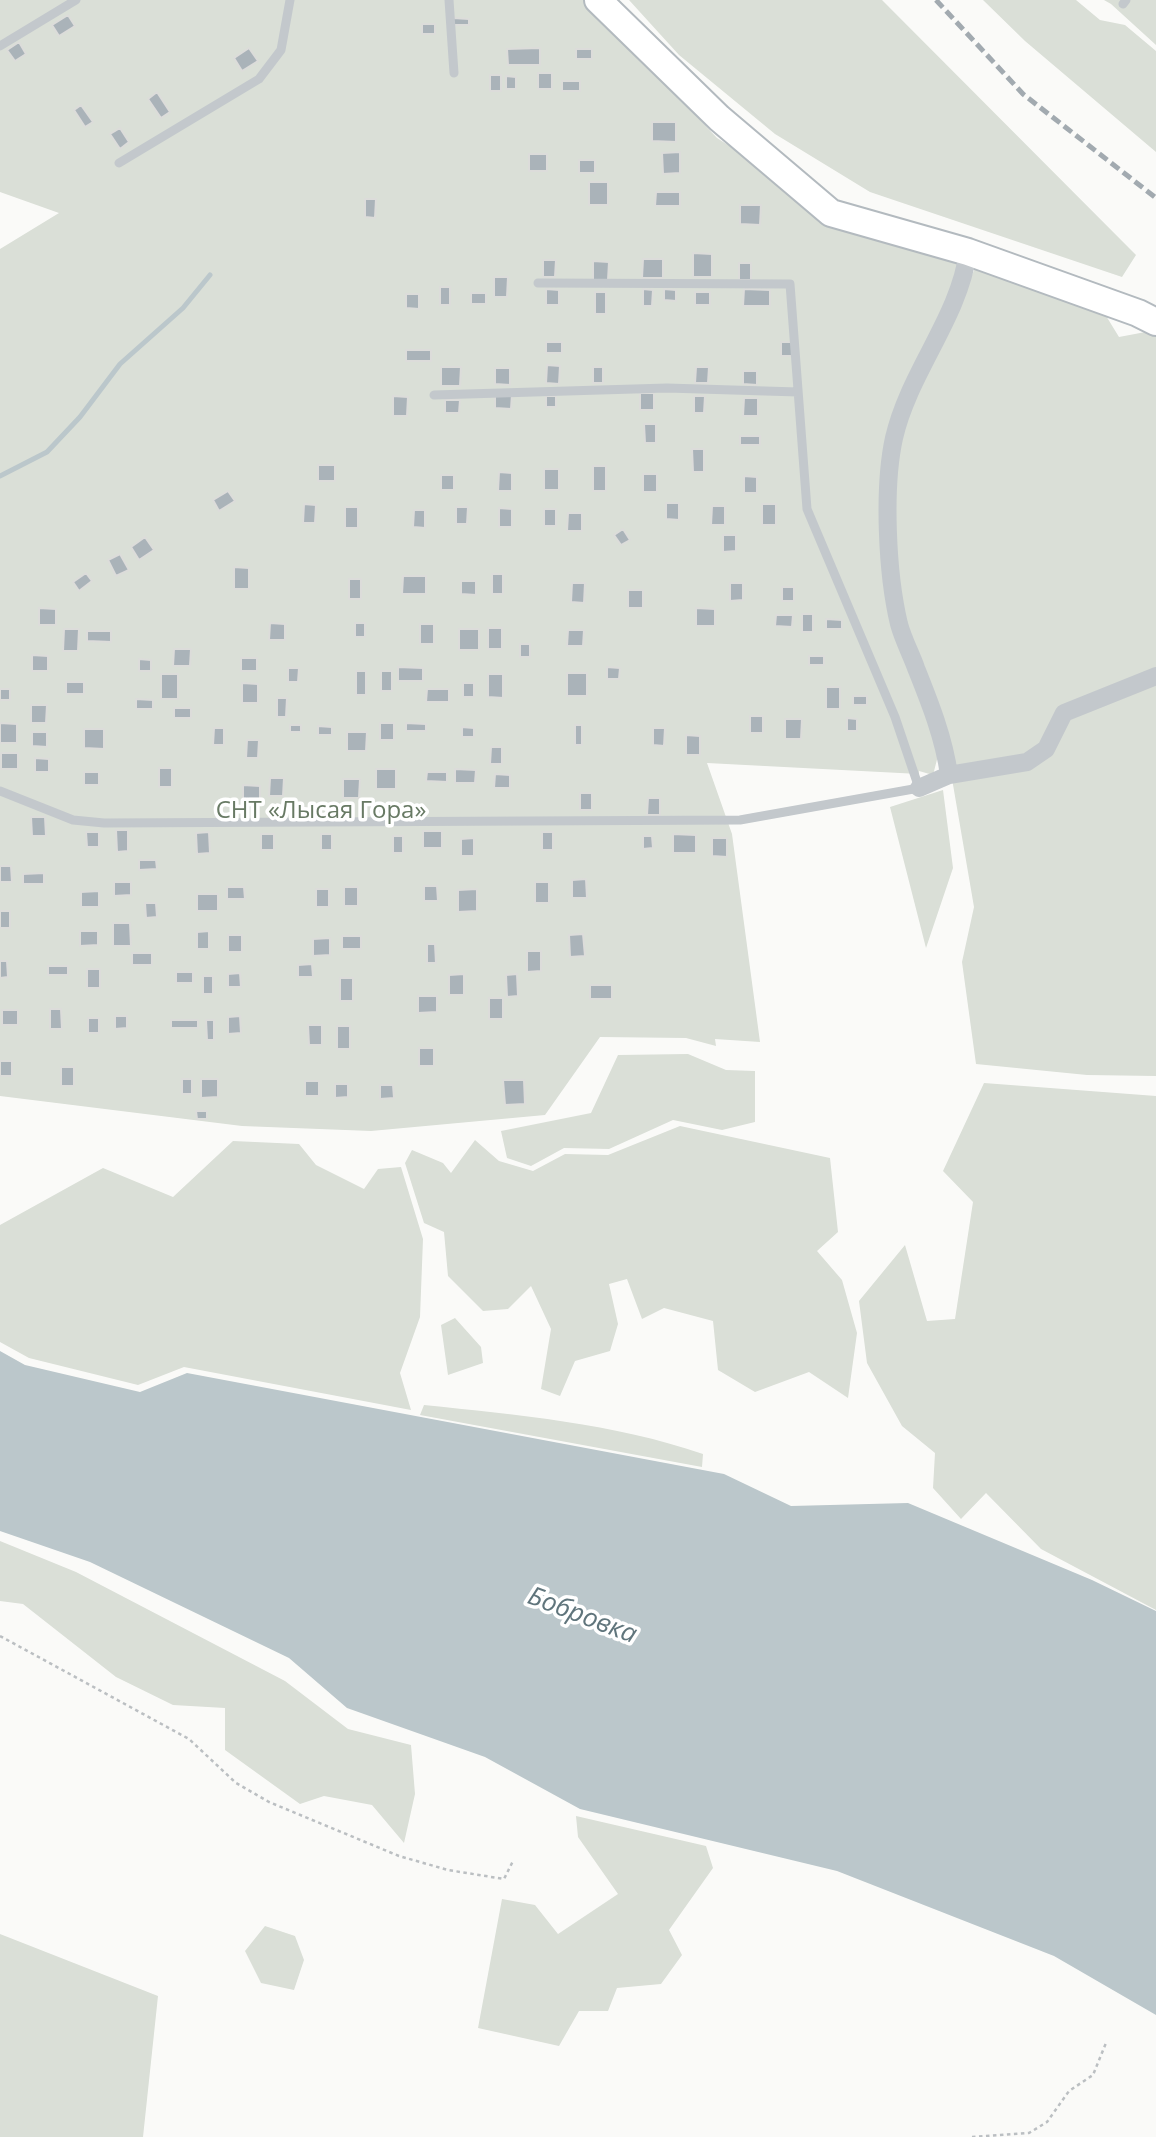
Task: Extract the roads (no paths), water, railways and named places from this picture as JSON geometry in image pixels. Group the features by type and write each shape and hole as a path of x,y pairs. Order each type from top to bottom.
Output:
{"main road":[{"path":"598,0 719,118 831,213 968,251 1156,322"}],"street":[{"path":"949,775 945,751 899,625 891,565 888,512 894,439 912,387 964,280 968,251"},
{"path":"919,788 949,775 1027,762 1045,749 1064,713 1156,676"}],"lane":[{"path":"0,46 76,0"},
{"path":"119,163 260,79 281,50 290,0"},
{"path":"449,0 454,73"},
{"path":"0,791 73,820 104,823 740,820 919,788 866,645 807,509 790,284 538,283"},
{"path":"434,395 667,388 798,392"}],"water":[{"name":"Бобровка","path":"0,1351 25,1365 140,1392 187,1373 724,1474 791,1506 908,1503 1092,1580 1156,1611 1156,2015 1054,1956 837,1871 580,1809 485,1757 347,1708 289,1658 90,1562 0,1531"}],"waterway":[{"path":"0,476 47,452 80,417 120,364 183,308 210,275"}],"railway":[{"path":"936,0 1023,94 1156,198"}],"park label":[{"name":"СНТ «Лысая Гора»","path":"321,811"}]}
